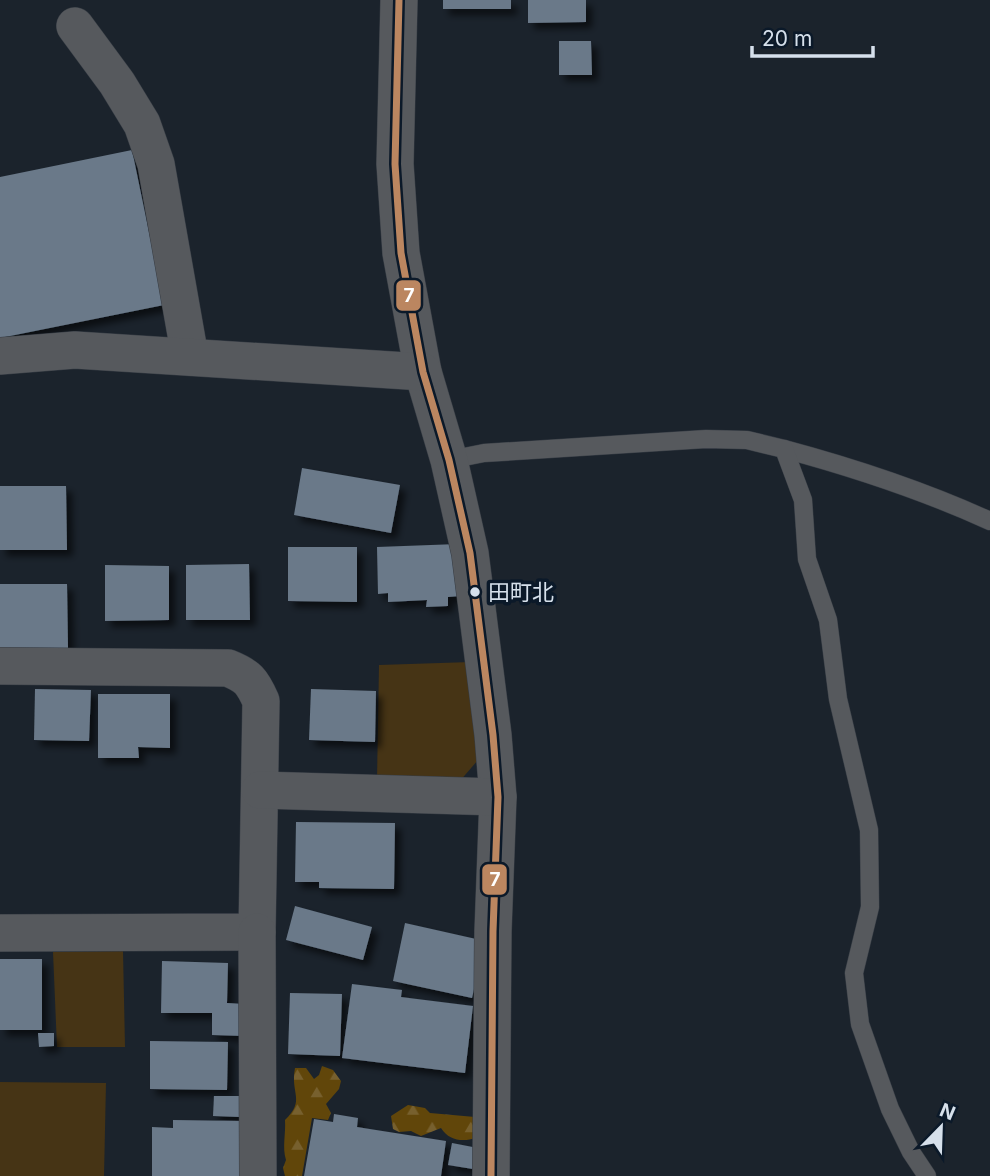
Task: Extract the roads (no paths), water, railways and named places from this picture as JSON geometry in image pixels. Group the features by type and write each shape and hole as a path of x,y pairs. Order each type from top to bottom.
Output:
{"street":[{"path":"399,0 395,164 401,253 423,372 449,460 470,553 484,652 498,797 493,932 491,1176"},
{"path":"75,26 117,83 142,124 156,164 190,357"},
{"path":"0,356 75,350 423,372"},
{"path":"0,666 228,667 243,674 253,683 261,701 257,1176"},
{"path":"260,790 498,797"},
{"path":"0,933 257,932"}],"lane":[{"path":"449,460 484,453 706,439 747,440 833,462 948,502 990,521"},
{"path":"785,449 803,500 807,559 828,620 838,699 869,830 870,907 855,973 860,1024 890,1109 911,1152 928,1176"}],"place":[{"name":"田町北","path":"475,592"}]}
